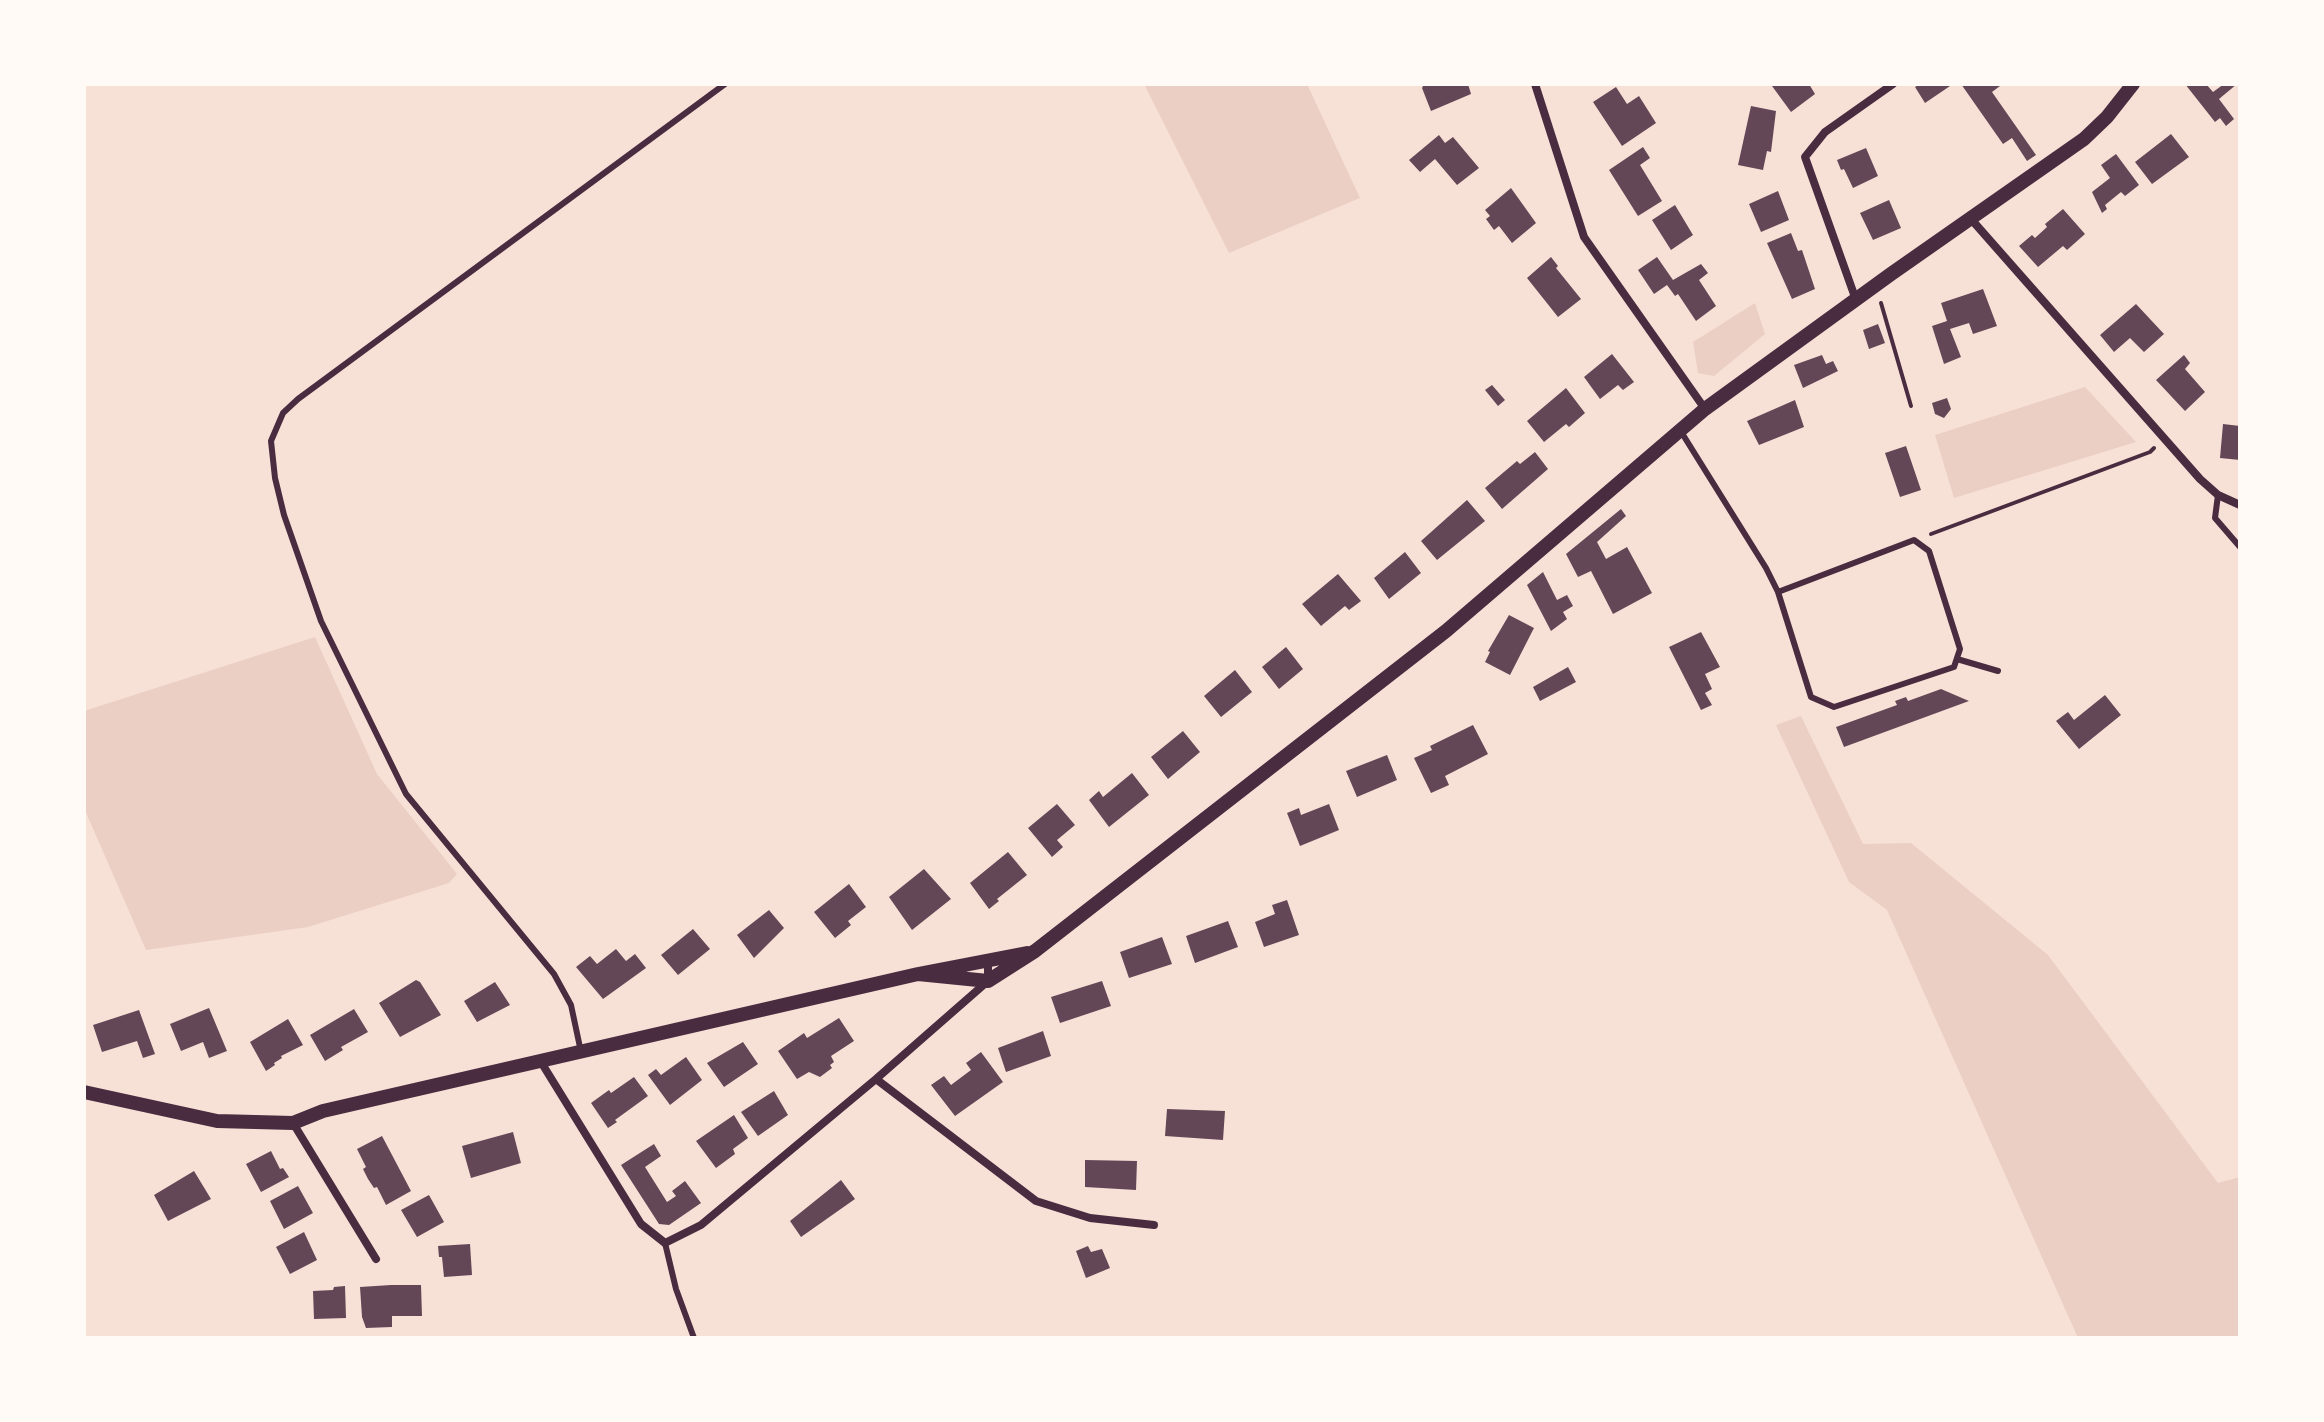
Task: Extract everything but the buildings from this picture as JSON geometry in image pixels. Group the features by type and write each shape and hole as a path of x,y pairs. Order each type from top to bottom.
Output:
{"street":[{"path":"1535,84 1584,237 1705,409"},
{"path":"1856,300 1805,157 1825,132 1893,84"},
{"path":"541,1062 641,1224 665,1243 701,1225 988,981 1035,951 1446,631 1705,409 2084,139 2107,117 2133,84"},
{"path":"1971,219 2218,495 2240,505"},
{"path":"84,1092 217,1121 293,1123 323,1111 918,974 1035,951"},
{"path":"988,960 988,981"},
{"path":"918,974 988,981"},
{"path":"876,1079 1036,1201 1090,1218 1154,1225"},
{"path":"293,1123 376,1259"}],"lane":[{"path":"581,1052 571,1005 554,974 406,794 321,621 284,515 275,478 271,441 283,413 298,399 725,84"},
{"path":"1680,430 1778,592 1811,697 1834,707 1954,667 1960,649 1929,551 1914,540 1778,592"},
{"path":"2218,495 2215,518 2240,547"},
{"path":"1957,659 1998,671"},
{"path":"665,1243 676,1289 694,1338"}],"path":[{"path":"1876,286 1911,406"},
{"path":"1914,540 2150,452 2166,438"}],"shaded area":[{"path":"1144,84 1307,84 1360,198 1229,253"},
{"path":"1755,303 1765,334 1714,376 1698,373 1693,342"},
{"path":"2085,387 2136,442 1954,498 1935,435"},
{"path":"315,637 377,774 457,874 449,883 308,927 146,950 84,808 84,711"},
{"path":"1801,716 1863,844 1911,843 2048,955 2218,1183 2240,1177 2240,1338 2078,1338 1887,910 1849,882 1776,725"}]}
